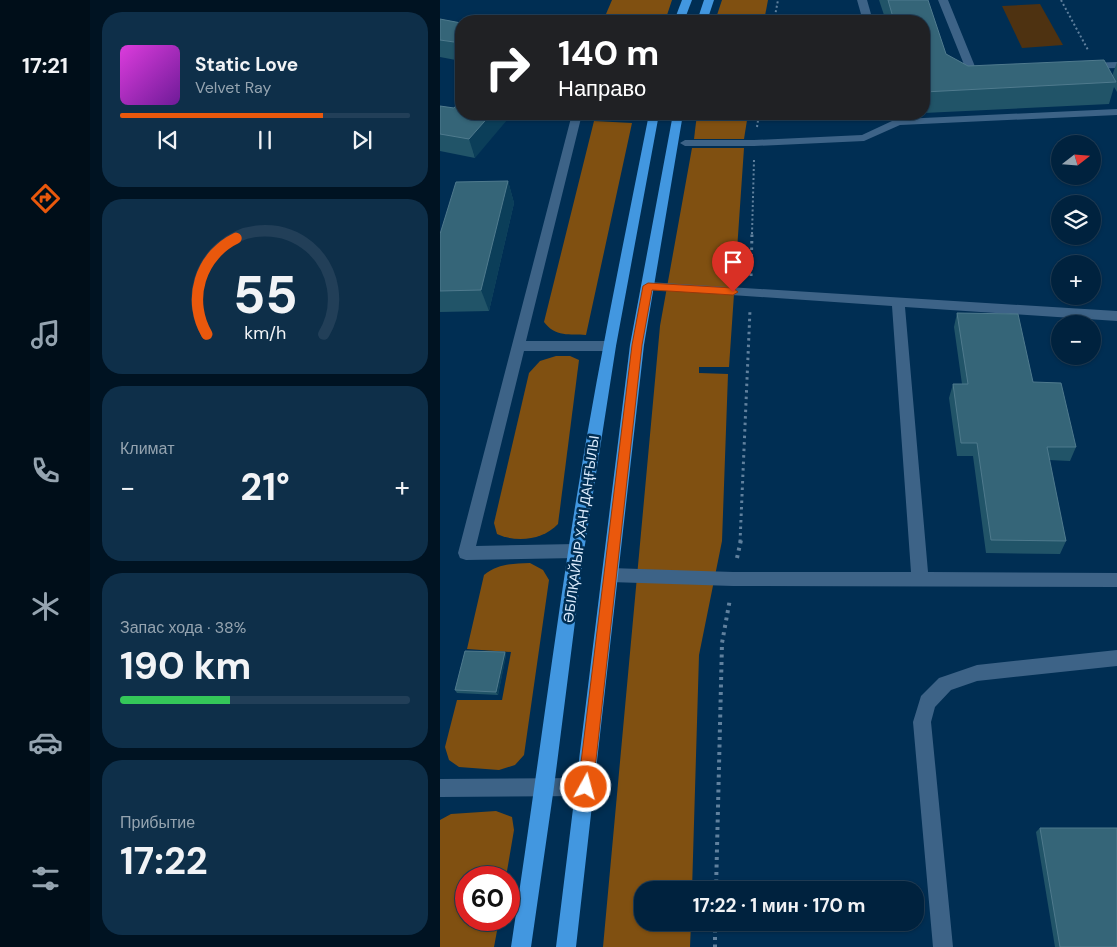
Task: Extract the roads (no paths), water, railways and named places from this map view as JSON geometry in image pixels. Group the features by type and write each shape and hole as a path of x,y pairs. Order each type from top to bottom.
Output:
{"main road":[{"path":"681,15 687,0"},
{"path":"704,15 709,0"},
{"name":"ӘБІЛҚАЙЫР ХАН ДАҢҒЫЛЫ","path":"521,947 545,787 576,551 609,346 653,120"},
{"path":"566,947 637,345 677,120"}],"lane":[{"path":"862,0 866,15"},
{"path":"942,0 972,72 991,71"},
{"path":"1077,67 1098,70 1117,65"},
{"path":"930,117 1117,112"},
{"path":"575,120 466,553 576,551"},
{"path":"685,143 754,143 864,138 894,120"},
{"path":"648,286 1117,316"},
{"path":"898,302 920,579"},
{"path":"518,346 609,346"},
{"path":"610,575 733,579 1117,580"},
{"path":"943,947 922,722 927,702 945,684 977,673 1117,658"},
{"path":"440,788 586,787"}]}
